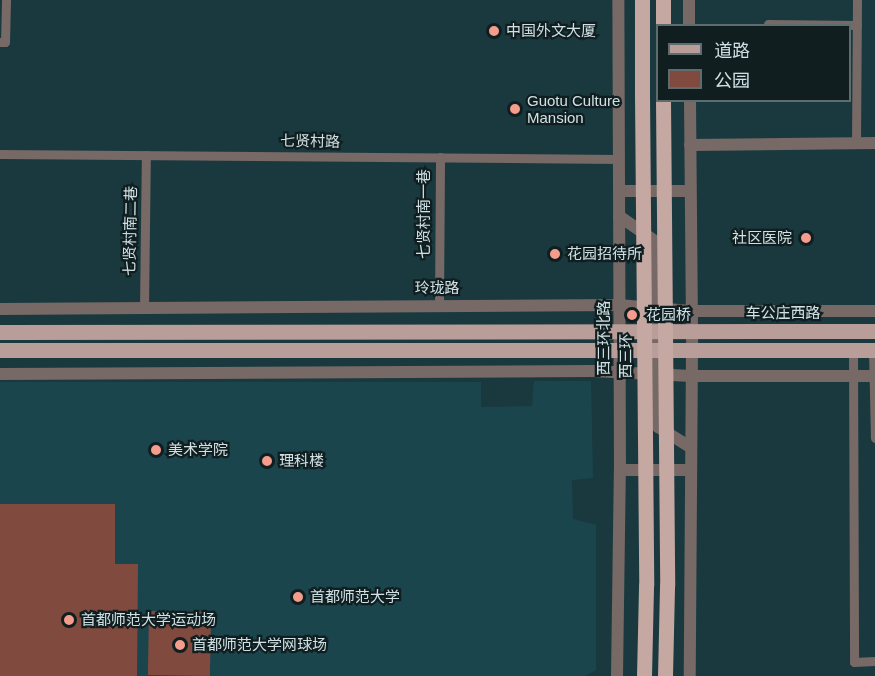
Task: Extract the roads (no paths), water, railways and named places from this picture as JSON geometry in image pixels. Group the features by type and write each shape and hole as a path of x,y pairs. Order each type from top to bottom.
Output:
{"highway":[{"name":"西三环","path":"642,0 646,585 644,676"},
{"path":"663,0 663,24"},
{"path":"663,102 667,585 665,676"}],"main road":[{"name":"车公庄西路","path":"618,330 875,331"},
{"path":"0,332 618,330"},
{"path":"0,350 874,350"}],"street":[{"path":"0,42 5,42 6,0"},
{"name":"西三环北路","path":"617,676 620,470 618,0"},
{"path":"689,0 689,24"},
{"path":"856,144 857,0"},
{"path":"851,25 857,25"},
{"path":"690,102 692,330 690,676"},
{"path":"690,145 875,143"},
{"name":"七贤村路","path":"0,154 619,159"},
{"name":"七贤村南二巷","path":"144,308 146,155"},
{"name":"七贤村南一巷","path":"439,306 440,158"},
{"path":"619,191 690,191"},
{"path":"619,216 655,241 658,427 691,448"},
{"name":"玲珑路","path":"0,309 618,304 691,310 875,311"},
{"path":"853,350 854,662 875,661"},
{"path":"874,350 875,438"},
{"path":"0,374 657,378 874,376"},
{"path":"620,470 690,470"}],"place":[{"name":"中国外文大厦","path":"494,31"},
{"name":"Guotu Culture Mansion","path":"515,109"},
{"name":"社区医院","path":"806,238"},
{"name":"花园招待所","path":"555,254"},
{"name":"花园桥","path":"632,315"},
{"name":"美术学院","path":"156,450"},
{"name":"理科楼","path":"267,461"},
{"name":"首都师范大学","path":"298,597"},
{"name":"首都师范大学运动场","path":"69,620"},
{"name":"首都师范大学网球场","path":"180,645"}]}
